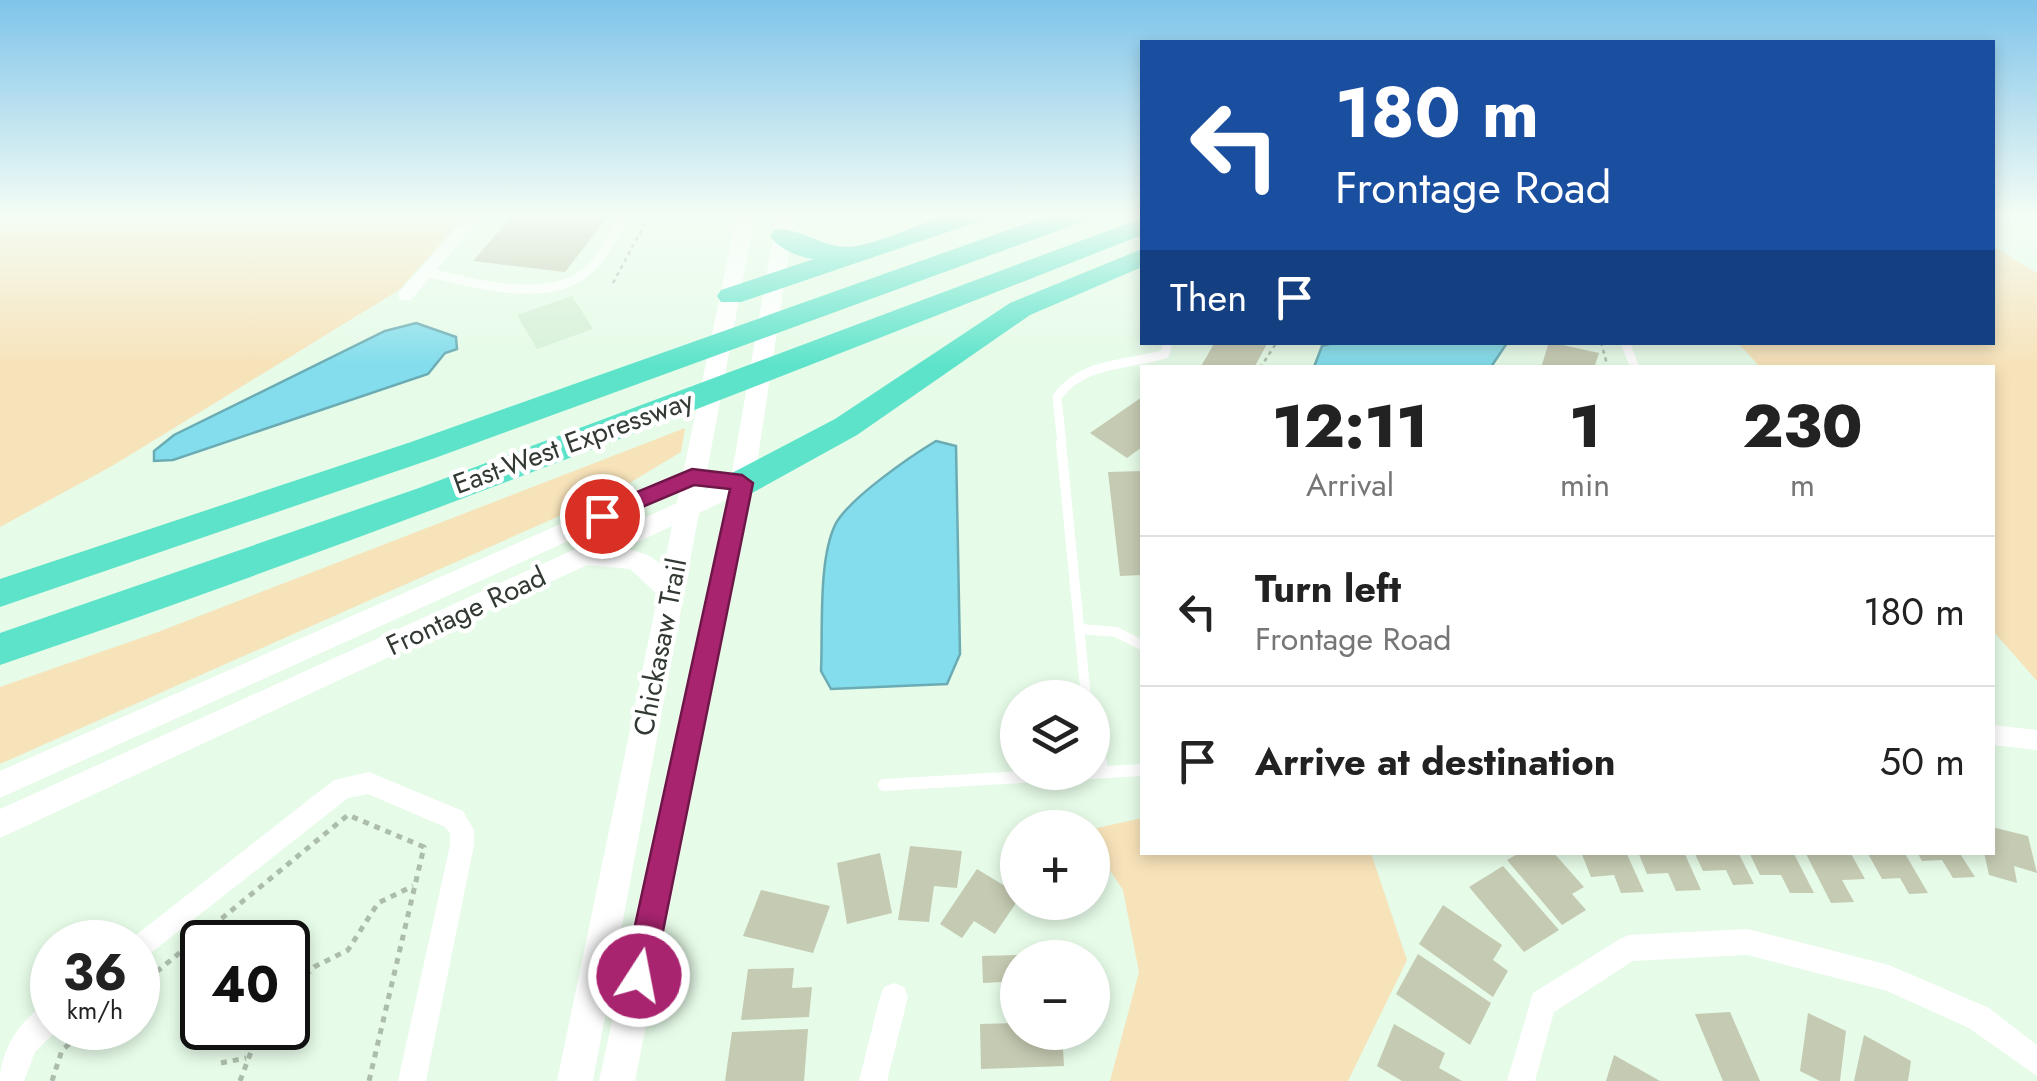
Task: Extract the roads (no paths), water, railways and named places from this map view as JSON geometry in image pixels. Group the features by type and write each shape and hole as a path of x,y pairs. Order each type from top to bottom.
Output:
{"highway":[{"path":"728,305 839,264"},
{"name":"East-West Expressway","path":"0,593 423,450 938,264"},
{"name":"East-West Expressway","path":"0,648 212,576 1040,264"},
{"path":"742,483 846,427 1020,309 1125,264"}],"street":[{"path":"404,296 432,264"},
{"name":"Chickasaw Trail","path":"575,1081 736,264"},
{"name":"Chickasaw Trail","path":"618,1081 742,483 778,264"},
{"name":"Frontage Road","path":"0,785 690,492 742,483"},
{"name":"Frontage Road","path":"0,824 575,562 690,492"},
{"path":"575,562 608,555 643,562 656,571 670,594"},
{"path":"1995,734 2037,740"},
{"path":"160,930 342,788 370,783 439,812 459,824 462,845 412,1081"},
{"path":"1521,1081 1543,1002 1629,948 1747,942 1889,978 1979,1018 2037,1062"},
{"path":"874,1081 894,998"},
{"path":"10,1081 30,1038"}],"lane":[{"path":"425,272 506,285 555,284 586,272 591,264"},
{"path":"1085,680 1057,396 1065,382 1077,373 1145,362 1165,354 1167,345"},
{"path":"1081,629 1116,632 1140,644"},
{"path":"1110,772 1140,770"},
{"path":"884,786 1000,779"}],"water":[{"path":"416,323 456,337 457,349 445,353 428,374 173,460 154,461 154,451 174,435 385,331"},
{"path":"1506,345 1492,365 1315,365 1322,346"},
{"path":"936,441 956,446 960,654 947,684 831,689 821,671 822,616 826,557 835,525 866,491"}]}
